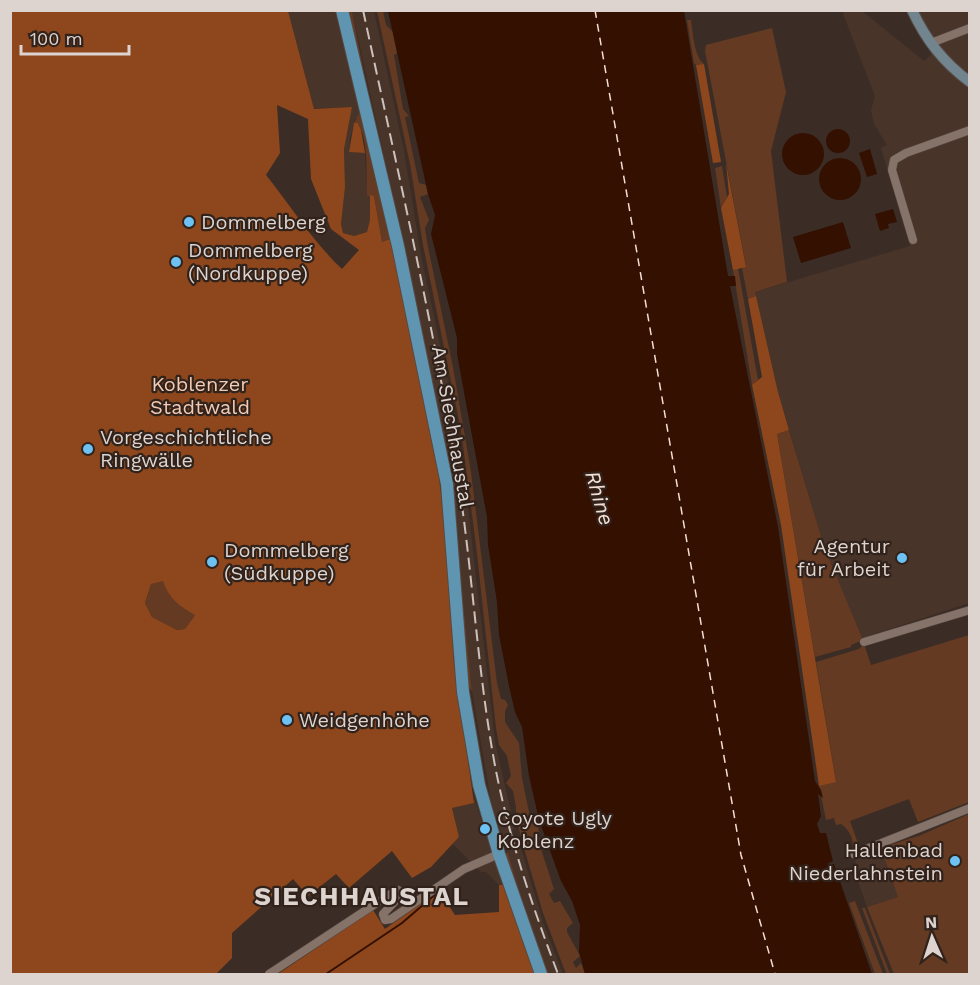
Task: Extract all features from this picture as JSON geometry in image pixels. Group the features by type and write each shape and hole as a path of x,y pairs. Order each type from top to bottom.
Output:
{"main road":[{"name":"Am Siechhaustal","path":"342,10 398,246 447,484 463,692 479,785 499,854 542,975"}],"street":[{"path":"912,10 931,43 948,66 969,82"},
{"path":"931,43 969,28"},
{"path":"913,240 892,170 894,160 906,153 969,130"},
{"path":"864,642 969,610"},
{"path":"854,854 969,808"},
{"path":"269,975 395,891 398,891 400,896 383,914 385,920 391,919 464,869 499,854"}],"shaded area":[{"path":"288,11 336,11 364,113 355,119 349,152 365,153 367,195 370,195 370,220 367,232 354,236 343,233 341,224 345,187 344,149 352,107 314,109"},
{"path":"349,11 352,11 416,301 440,417 449,476"},
{"path":"352,11 374,11 404,151 421,255 454,411 468,507 495,742 515,829 512,830 515,839 518,839 543,922 563,974 549,974 521,897 491,801 472,691 443,437 417,306"},
{"path":"377,11 383,11 386,25 393,32 397,53 394,55 403,109 409,116 405,117 419,183 426,185 428,194 420,197 429,220 425,228 427,242 453,367 471,472 497,683 501,699 505,700 508,705 505,711 505,722 519,743 522,778 531,822 538,825 539,832 534,842 536,844 540,837 541,849 554,889 549,894 554,903 560,901 573,923 567,928 567,932 580,956 573,962 576,968 581,963 585,974 566,974 543,913 526,855 516,818 513,791 506,783 511,776 507,756 499,745 496,728 461,430 423,245 410,164"},
{"path":"842,11 862,11 924,61 938,48 917,11 969,11 969,603 862,638 825,549 778,392 755,292 910,246 881,148 887,145 874,124 871,110 875,96"},
{"path":"687,20 691,20 696,50 704,64 694,63"},
{"path":"772,28 786,92 771,151 787,282 755,292 756,296 748,299 742,268 746,266 705,51 706,45"},
{"path":"362,114 390,239 382,242 374,196 367,196 366,158 362,131 358,123 354,123 358,115"},
{"path":"722,166 727,197 721,208 715,168"},
{"path":"738,268 758,380 752,385 733,270"},
{"path":"789,430 825,549 863,640 851,647 815,657 777,434"},
{"path":"454,519 472,691 466,684"},
{"path":"163,580 175,601 195,615 185,629 177,630 152,617 145,603 151,584"},
{"path":"969,635 969,802 918,822 909,799 850,821 860,849 852,851 852,840 847,829 841,824 836,825 834,818 826,820 819,786 836,781 816,662 859,649 864,644 871,665"},
{"path":"474,798 503,885 499,885 486,872 481,872 453,844 459,837 452,808 473,803"},
{"path":"969,814 969,974 894,974 867,907 898,897 881,848 921,835"},
{"path":"881,848 899,897 867,907 854,870 856,857"},
{"path":"503,853 508,853 521,897 549,974 545,974"},
{"path":"855,901 883,974 875,974 849,903"},
{"path":"862,908 865,908 890,974 887,974"}],"green space":[{"name":"Koblenzer Stadtwald","path":"10,11 288,11 314,109 352,107 344,149 345,187 341,224 343,233 354,236 367,232 370,220 370,195 374,196 382,242 390,239 436,453 444,519 454,664 474,803 452,808 459,837 431,867 412,878 392,851 349,888 336,874 308,896 293,879 232,933 232,958 216,974 11,974","holes":["277,105 308,119 311,179 331,229 359,250 342,269 311,235 266,175 280,153","163,581 175,601 195,615 185,629 177,630 152,617 145,603 151,584"]},
{"path":"704,64 721,162 713,163 696,65"},
{"path":"354,123 358,123 361,130 365,153 349,152"},
{"path":"726,163 746,267 733,270 721,208 729,194"},
{"path":"756,296 789,430 777,434 836,782 819,786 781,525 752,385 762,377 748,299"},
{"path":"499,885 503,885 536,974 278,974 373,910 385,929 439,891 455,915 499,912"}],"water":[{"name":"Rhine","path":"388,11 684,11 728,276 735,276 736,286 730,286 778,527 815,781 823,798 818,794 821,816 817,824 820,833 826,833 833,861 827,864 834,864 872,974 585,974 579,952 580,925 539,820 529,776 522,727 515,712 509,686 499,635 497,602 488,545 487,517 457,354 457,338 431,234 435,215 428,194"},
{"path":"838,129 843,130 849,136 849,146 843,152 838,153 833,152 827,146 826,141 827,136 833,130"},
{"path":"803,133 818,139 824,154 818,169 803,175 788,169 782,154 788,139"},
{"path":"870,149 877,174 867,177 859,153"},
{"path":"840,158 848,159 855,164 860,171 860,187 855,194 848,199 840,200 832,199 825,194 820,187 819,179 820,171 825,164 832,159"},
{"path":"893,209 897,222 888,224 889,228 880,231 875,214"},
{"path":"843,222 851,248 801,263 793,237"}],"waterway":[{"path":"326,974 402,923 446,885"}],"ferry route":[{"path":"595,10 741,855 775,974"}],"railway":[{"path":"363,10 413,241 447,414 457,472 484,696 496,771 523,874 558,974"}],"place":[{"name":"Dommelberg","path":"189,222"},
{"name":"Dommelberg (Nordkuppe)","path":"176,262"},
{"name":"Vorgeschichtliche Ringwälle","path":"88,449"},
{"name":"Agentur für Arbeit","path":"902,558"},
{"name":"Dommelberg (Südkuppe)","path":"212,562"},
{"name":"Weidgenhöhe","path":"287,720"},
{"name":"Coyote Ugly Koblenz","path":"485,829"},
{"name":"Hallenbad Niederlahnstein","path":"955,861"}],"district":[{"name":"SIECHHAUSTAL","path":"362,896"}]}
